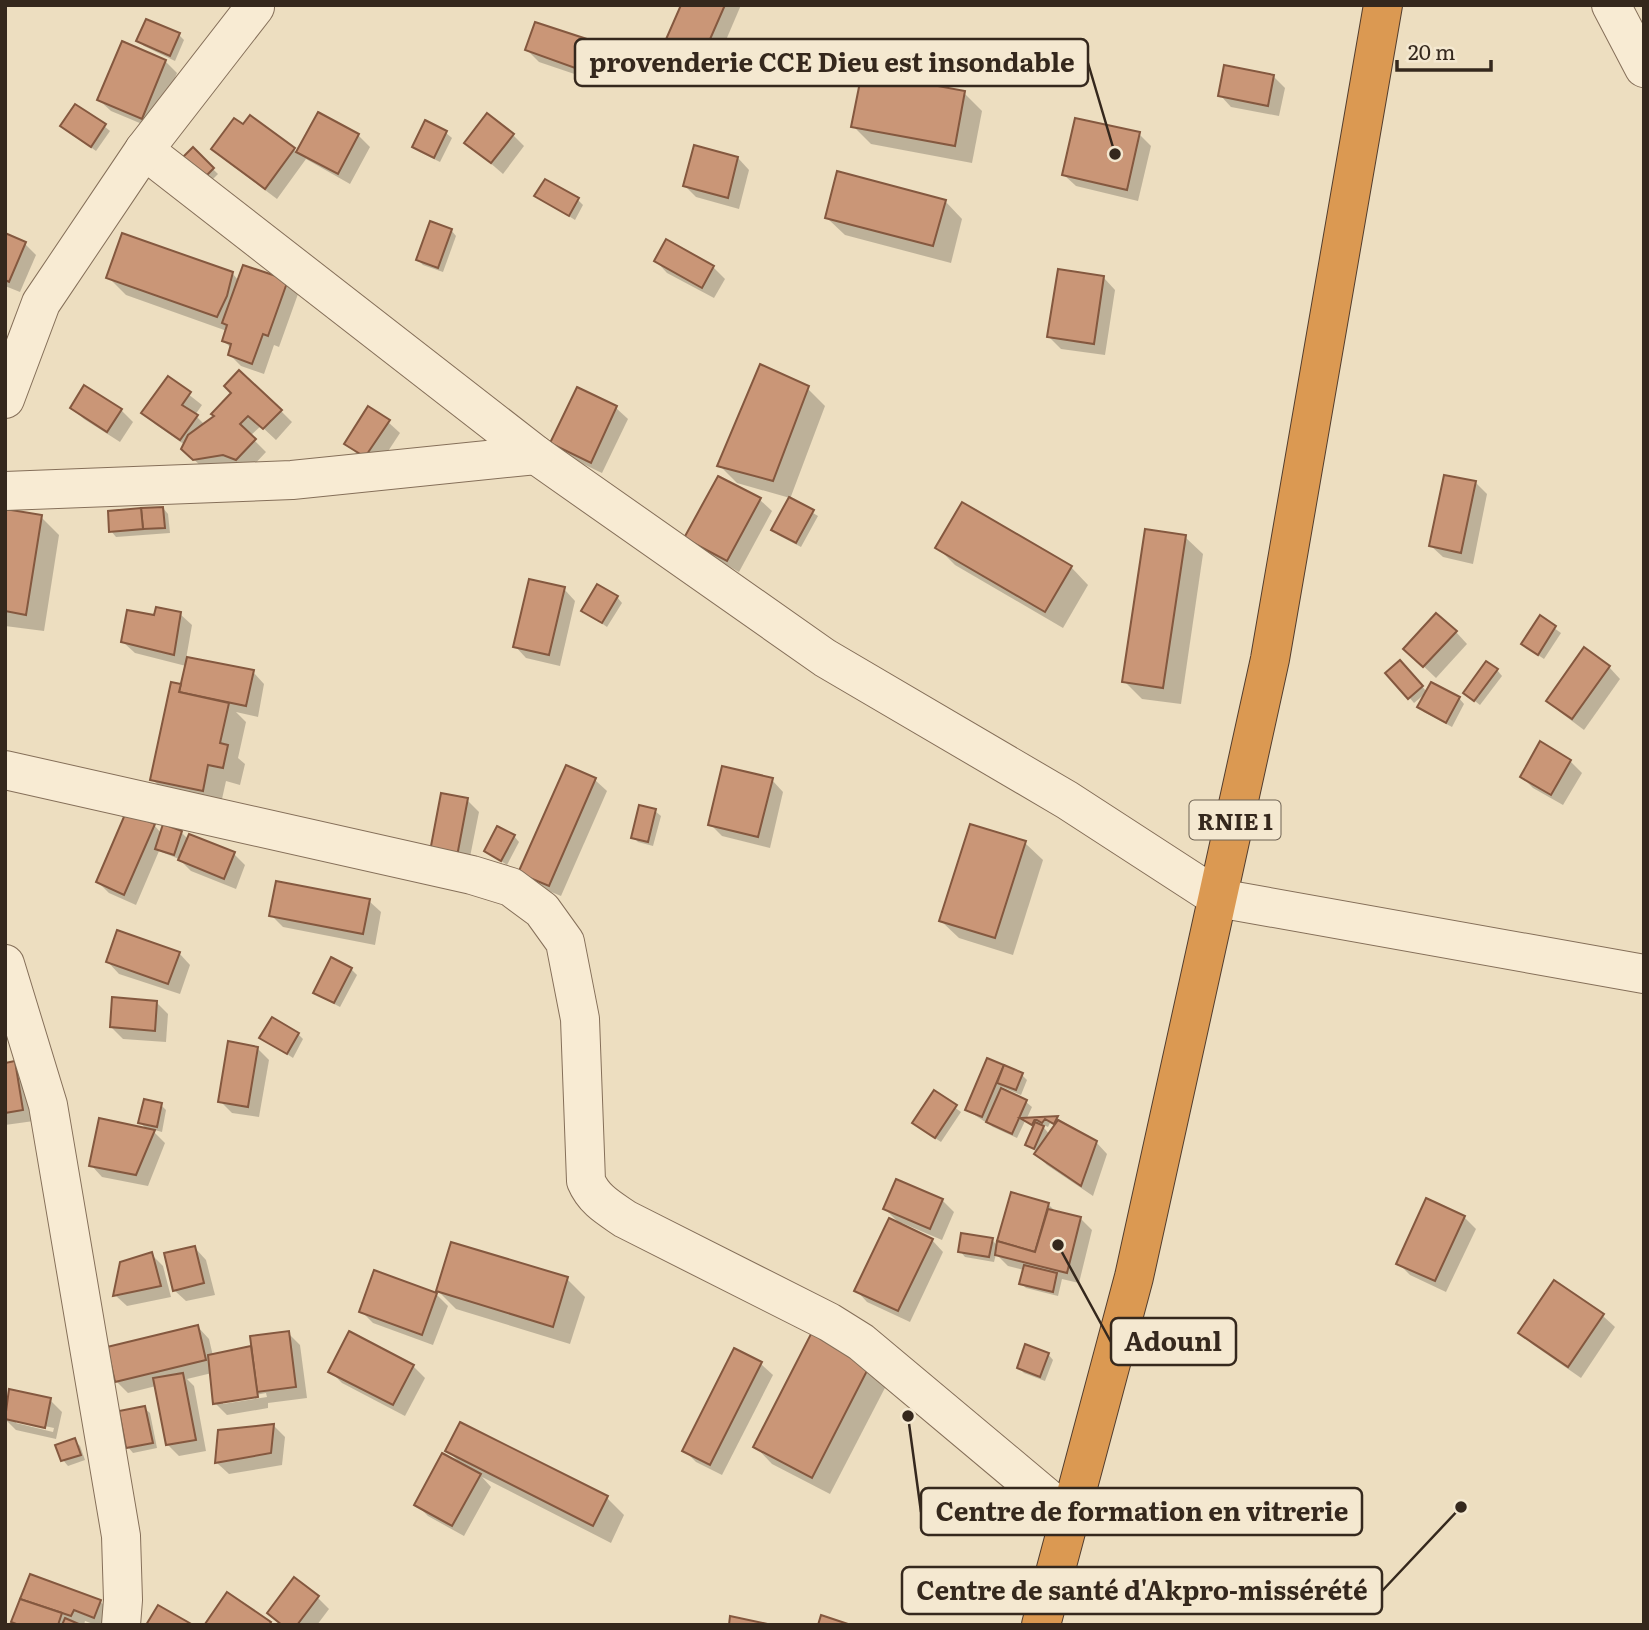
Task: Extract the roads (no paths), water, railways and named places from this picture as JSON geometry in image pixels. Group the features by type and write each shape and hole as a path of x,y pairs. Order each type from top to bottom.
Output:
{"highway":[{"name":"RNIE 1","path":"1041,1625 1133,1277 1270,659 1383,5"}],"street":[{"path":"1611,5 1644,68"},
{"path":"5,399 41,303 144,150 255,6"},
{"path":"144,150 536,455 825,658 1066,800 1219,898 1644,974"},
{"path":"5,491 292,480 536,455"},
{"path":"5,769 472,875 511,887 542,910 565,942 580,1019 586,1181 590,1192 625,1219 829,1322 861,1342 1071,1518"},
{"path":"5,964 48,1105 121,1536 121,1625"}],"place":[{"name":"provenderie CCE Dieu est insondable","path":"1115,154"},
{"name":"Adounl","path":"1058,1245"},
{"name":"Centre de formation en vitrerie","path":"908,1416"},
{"name":"Centre de santé d'Akpro-missérété","path":"1461,1507"}]}
